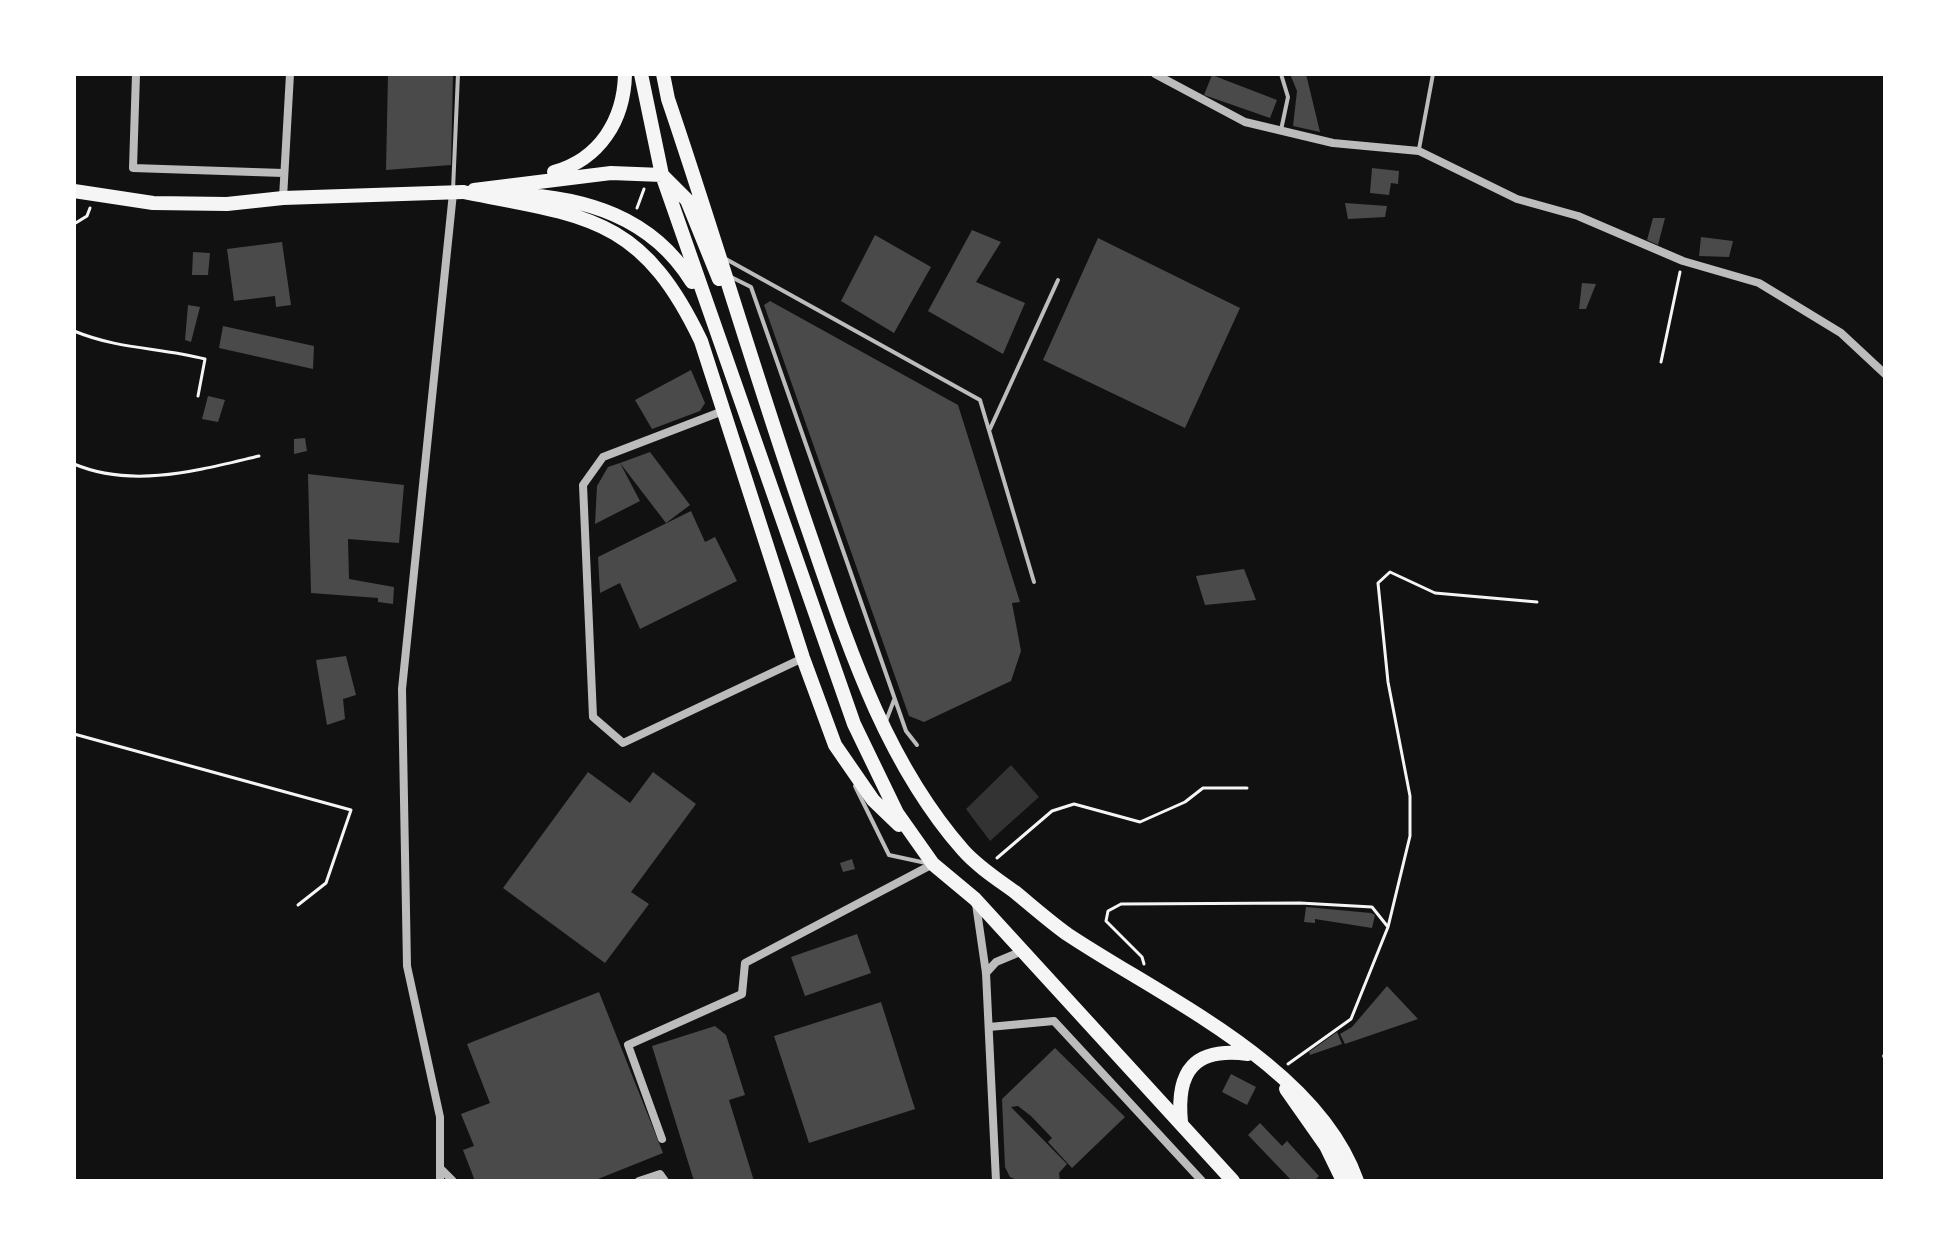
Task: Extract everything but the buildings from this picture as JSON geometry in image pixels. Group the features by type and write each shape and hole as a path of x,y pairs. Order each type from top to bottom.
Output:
{"main road":[{"path":"458,192 565,168 587,156 615,123 623,100 625,74"},
{"path":"641,74 659,174 848,710 878,776 933,864 975,899 1020,952 1233,1181"},
{"path":"663,74 668,99 722,256 764,404"},
{"path":"458,192 579,176 659,174 683,193 698,221 848,647 884,727 917,787 964,851 985,869 1065,932 1252,1055 1307,1099 1348,1155 1357,1181"},
{"path":"74,191 153,203 227,204 283,198 458,192 562,197 632,222 671,253 704,302"},
{"path":"458,192 569,212 622,235 650,260 681,299 701,341 803,658 835,745 873,800 917,842"},
{"path":"1181,1122 1180,1085 1191,1067 1214,1054 1252,1055"},
{"path":"1274,1072 1326,1146 1343,1181"}],"street":[{"path":"136,74 133,168 283,173"},
{"path":"283,198 290,74"},
{"path":"1155,74 1227,114 1333,143 1419,151 1517,199 1578,216 1683,261 1759,283 1841,333 1885,374"},
{"path":"440,1181 440,1117 407,966 402,689 458,192"},
{"path":"723,411 603,457 583,485 593,717 623,743 803,658"},
{"path":"662,1139 628,1045 742,994 745,963 933,864"},
{"path":"975,899 986,973 996,1181"},
{"path":"986,973 996,962 1020,952"},
{"path":"989,1027 1054,1021 1202,1181"},
{"path":"440,1168 453,1181"},
{"path":"639,1181 663,1177"}],"lane":[{"path":"458,74 458,192"},
{"path":"1281,74 1288,97 1281,130"},
{"path":"1419,151 1433,74"},
{"path":"722,256 980,400 1034,582"},
{"path":"725,274 751,287 906,731 917,745"},
{"path":"989,431 1058,280"},
{"path":"884,727 895,697"},
{"path":"835,745 889,855 933,864"}],"path":[{"path":"74,224 87,216 96,195"},
{"path":"1661,362 1683,261"},
{"path":"74,331 149,352 173,351 205,359 198,396"},
{"path":"74,464 92,472 173,476 259,456"},
{"path":"1274,1072 1351,1019 1388,927 1410,836 1410,796 1388,682 1378,583 1390,572 1435,593 1537,602"},
{"path":"74,734 351,810 326,883 298,905"},
{"path":"985,869 1052,811 1074,804 1140,822 1185,802 1203,788 1247,788"},
{"path":"1148,984 1142,957 1106,921 1108,911 1121,904 1300,903 1372,907 1388,927"}],"shaded area":[{"path":"1011,765 1039,797 990,841 966,809"}]}
